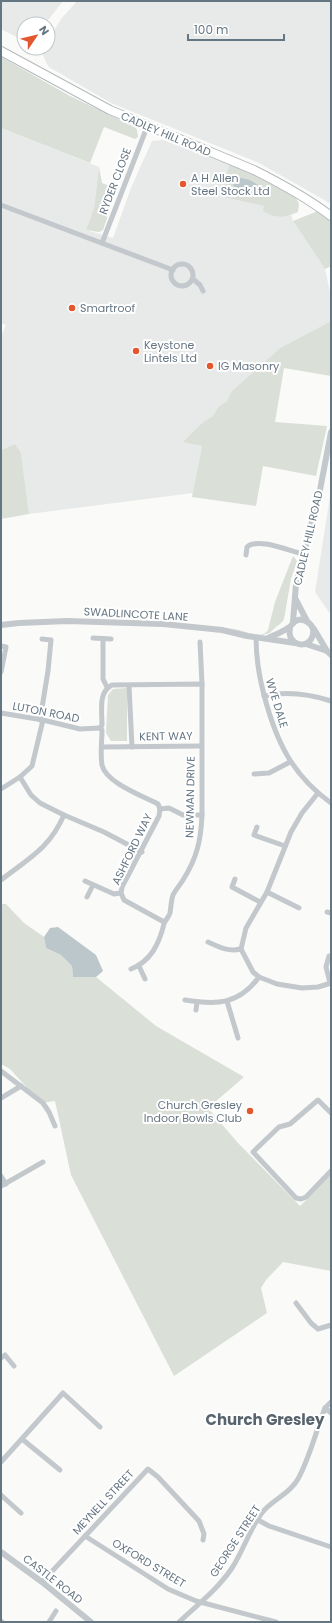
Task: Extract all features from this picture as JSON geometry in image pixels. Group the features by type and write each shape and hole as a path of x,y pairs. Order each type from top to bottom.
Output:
{"main road":[{"name":"CADLEY HILL ROAD","path":"1,51 77,93 147,127 254,170 295,191 331,216"}],"street":[{"name":"RYDER CLOSE","path":"102,243 147,127"},
{"path":"1,205 173,270"},
{"path":"193,279 186,286 177,285 172,280 171,275 173,270 180,264 189,266 192,270 193,279 200,285 203,291"},
{"name":"CADLEY HILL ROAD","path":"292,625 296,584 317,504 331,432"},
{"path":"246,555 250,545 257,543 303,554"},
{"name":"CADLEY HILL ROAD","path":"295,598 307,621"},
{"path":"298,620 307,621 329,653 306,644 302,645 295,643 291,639 289,632 292,625 298,620"},
{"name":"SWADLINCOTE LANE","path":"1,625 67,621 163,624 222,630 256,638 268,638 295,643"},
{"name":"SWADLINCOTE LANE","path":"268,638 292,625"},
{"path":"306,644 312,638 314,632 313,628"},
{"path":"93,638 112,639"},
{"name":"WYE DALE","path":"256,638 258,676 269,718 279,741 290,762 318,793 331,803"},
{"path":"1,789 20,777 32,766 41,720 51,640 42,639"},
{"path":"103,639 103,680 107,687"},
{"name":"NEWMAN DRIVE","path":"131,969 139,966 149,957 157,944 163,931 164,922 169,916 172,897 175,890 184,879 198,849 201,837 202,684 200,642"},
{"path":"1,646 6,647 1,672"},
{"path":"202,684 112,685 107,687 103,693 102,725 100,728 102,730 102,765 112,780 158,804 160,809 169,808 183,815 202,815"},
{"name":"KENT WAY","path":"129,686 132,747"},
{"path":"264,696 280,693 305,694 331,701"},
{"name":"LUTON ROAD","path":"1,713 80,729 100,728"},
{"name":"KENT WAY","path":"102,747 201,746"},
{"path":"254,774 269,773 290,762"},
{"path":"20,777 31,795 40,803 104,832 142,852"},
{"path":"318,793 302,813 285,846 267,892 246,928 242,950 253,972 259,977 277,984 302,988 318,987 331,983 326,967 329,956"},
{"name":"ASHFORD WAY","path":"160,809 160,816 122,887 121,893 124,900 164,922"},
{"path":"1,880 33,857 42,848 57,831 64,815"},
{"path":"257,827 254,834 285,846"},
{"path":"235,879 232,887 260,902"},
{"path":"85,881 114,894 121,893"},
{"path":"87,897 93,885"},
{"path":"267,892 299,908"},
{"path":"208,942 224,950 242,950"},
{"path":"139,966 145,979"},
{"path":"185,1000 217,1003 227,1001 241,996 259,977"},
{"path":"227,1001 238,1038"},
{"path":"196,1010 197,1002"},
{"path":"1,1072 43,1103 55,1126"},
{"path":"1,1098 21,1086"},
{"path":"331,1113 318,1100 290,1124 279,1127 253,1152 296,1198 301,1199 306,1197 331,1171"},
{"path":"1,1176 3,1185 43,1162"},
{"path":"296,1303 311,1323 318,1329 331,1325"},
{"path":"1,1358 5,1355 14,1366"},
{"path":"1,1462 63,1393 100,1427"},
{"name":"GEORGE STREET","path":"179,1622 220,1583 233,1566 258,1520 268,1507 291,1488 299,1478 325,1408 331,1402"},
{"path":"325,1408 331,1413"},
{"path":"22,1439 60,1470"},
{"name":"MEYNELL STREET","path":"42,1582 148,1468 199,1521 204,1534 203,1540"},
{"path":"1,1495 21,1513"},
{"path":"258,1520 269,1526 331,1547"},
{"name":"OXFORD STREET","path":"85,1536 168,1588 200,1602 276,1622"},
{"name":"CASTLE ROAD","path":"1,1552 42,1582 92,1622"},
{"path":"49,1622 56,1612"}],"shaded area":[{"path":"1,1 63,1 51,16 16,16 16,37 1,29"},
{"path":"77,1 331,1 331,204 259,163 111,103 49,67 43,56 56,56 56,27"},
{"path":"1,57 70,96 135,127 138,137 135,139 104,127 90,163 1,128"},
{"path":"1,128 99,167 94,208 86,230 113,238 131,188 152,141 163,140 230,164 264,206 276,217 291,214 293,221 325,269 331,297 331,321 280,348 231,392 227,401 218,407 213,416 203,422 184,442 202,446 193,493 29,514 21,453 15,444 1,450 1,337 6,325 1,323"},
{"path":"230,164 257,175 295,196 299,204 298,212 280,217 263,211 264,206 220,196"},
{"path":"99,167 102,183 117,189 103,230 99,232 86,230 94,208"},
{"path":"240,178 252,181 262,189 258,192 251,190 236,191 233,184"},
{"path":"318,211 331,220 331,266 325,269 293,221"},
{"path":"331,321 331,376 284,368 275,422 327,426 316,476 263,466 256,506 192,497 202,446 183,442 203,422 213,416 218,407 227,401 231,392 280,348"},
{"path":"15,444 21,453 29,514 1,519 1,450"},
{"path":"331,490 331,615 315,592"},
{"path":"293,556 297,561 291,579 283,621 270,633 259,636 229,629 260,635 268,630 275,602"},
{"path":"127,688 127,741 111,741 106,733 108,695 113,689"},
{"path":"1,904 6,904 24,923 44,937 46,948 61,955 72,966 73,977 96,977 156,1026 244,1077 208,1108 238,1143 300,1206 331,1172 331,1271 283,1262 266,1280 261,1288 267,1313 174,1376 71,1175 55,1101 41,1103 10,1069 1,1064"},
{"path":"58,927 96,955 103,971 96,977 73,977 72,966 61,955 46,948 44,937 50,928"}],"place":[{"name":"A H Allen Steel Stock Ltd","path":"183,184"},
{"name":"Smartroof","path":"72,308"},
{"name":"Keystone Lintels Ltd","path":"136,351"},
{"name":"IG Masonry","path":"210,366"},
{"name":"Church Gresley Indoor Bowls Club","path":"250,1111"}],"district":[{"name":"Church Gresley","path":"265,1420"}]}
